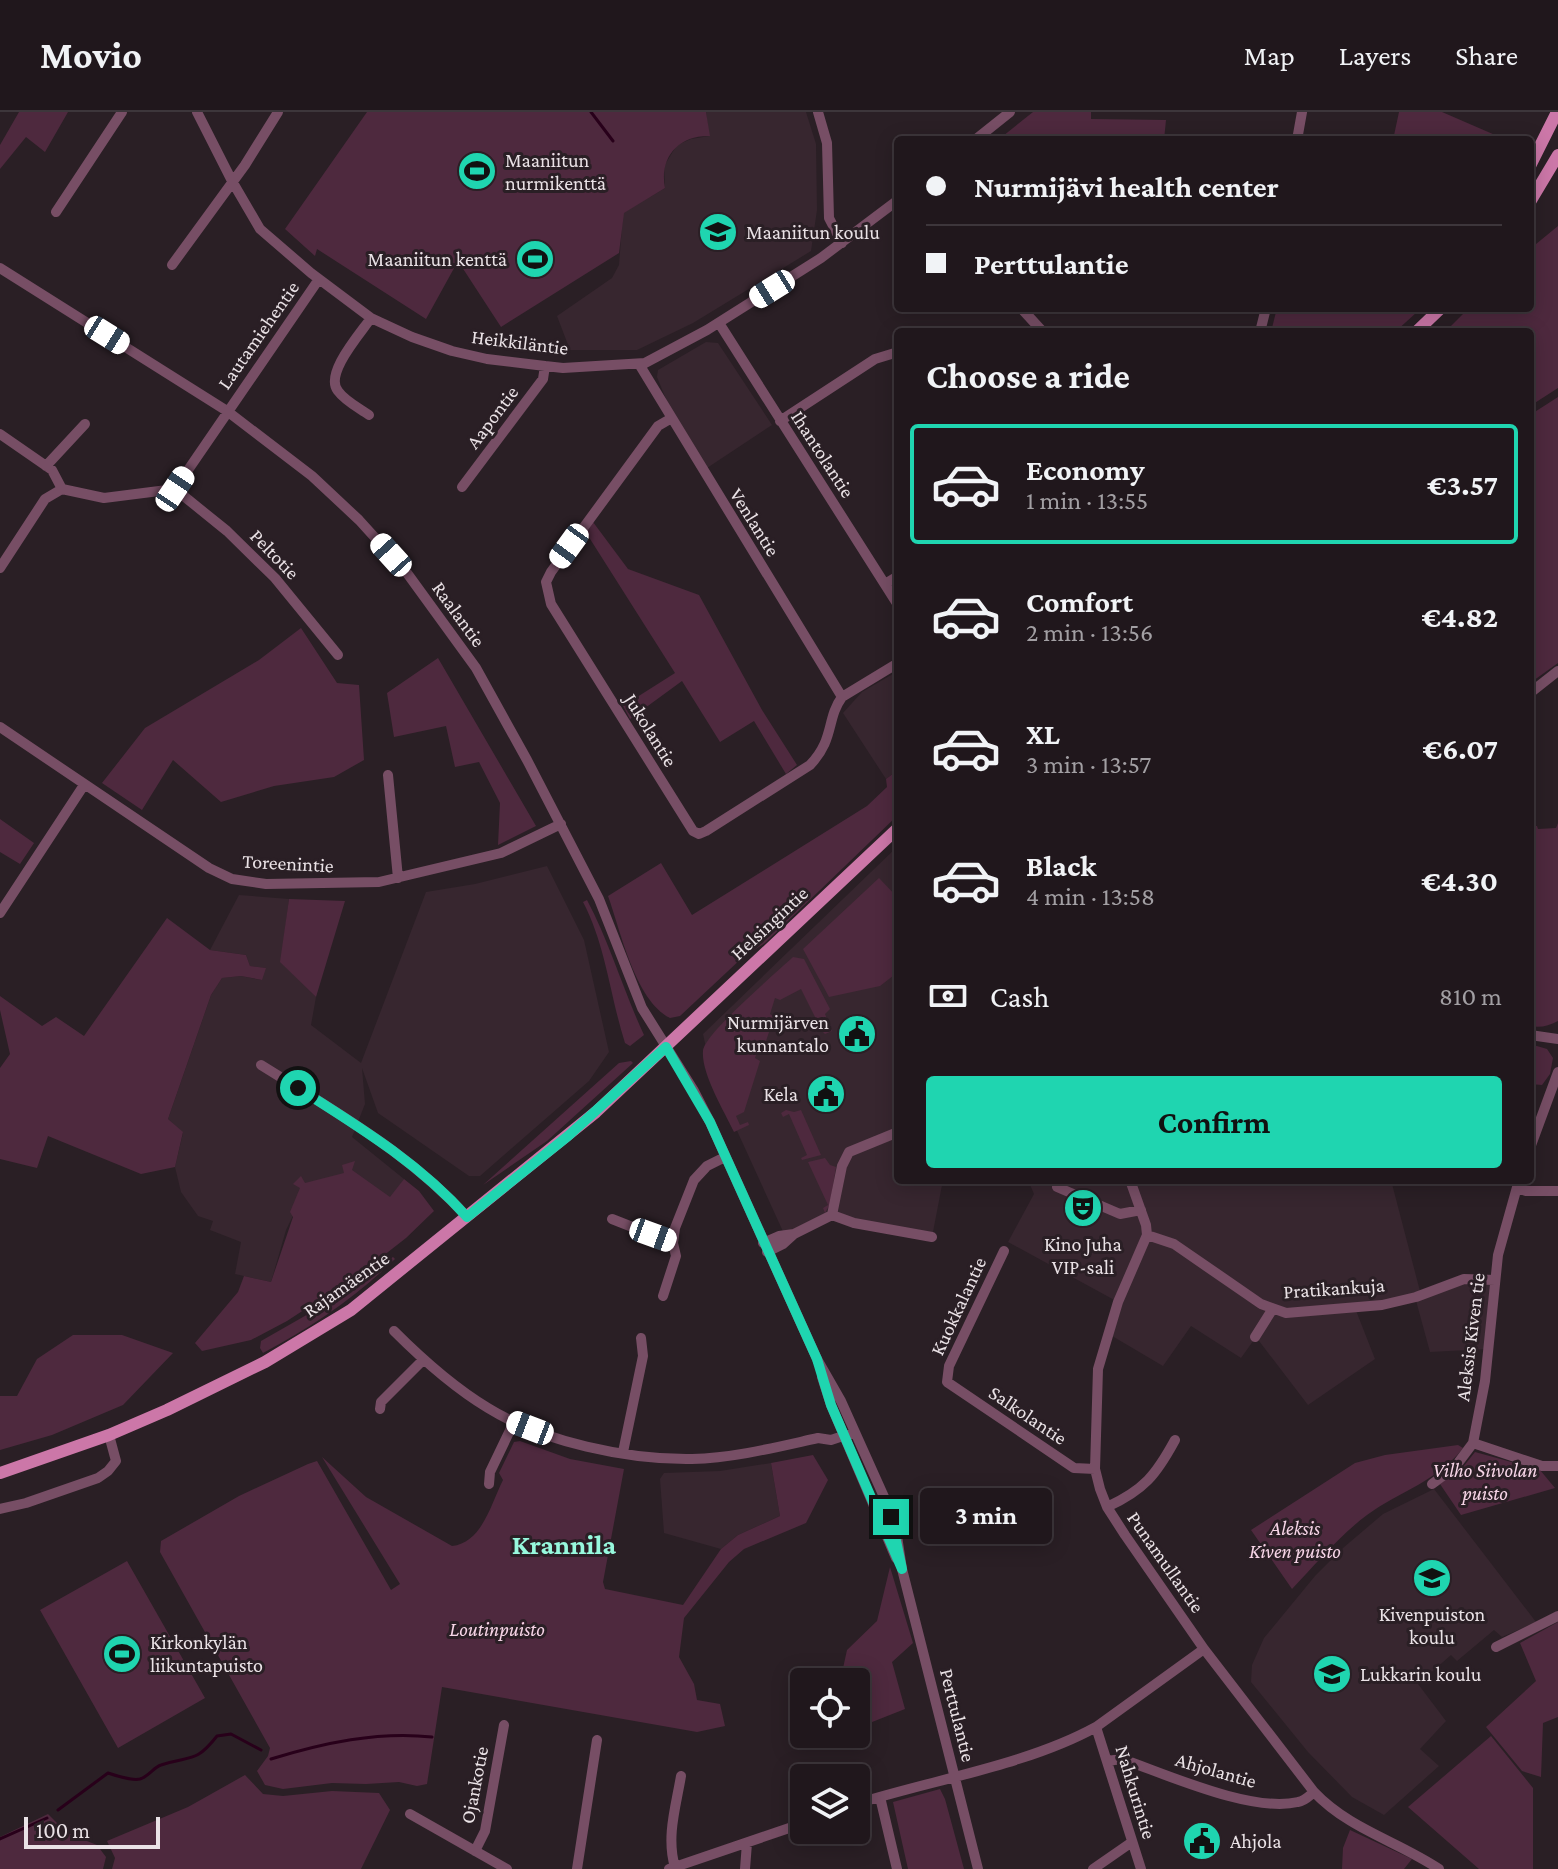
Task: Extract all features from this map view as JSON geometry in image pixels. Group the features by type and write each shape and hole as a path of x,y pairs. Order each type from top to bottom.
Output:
{"main road":[{"path":"1534,158 1557,112"},
{"path":"1534,195 1558,155"},
{"path":"1418,328 1436,312"},
{"name":"Helsingintie","path":"666,1047 894,832"},
{"name":"Rajamäentie","path":"0,1473 109,1435 232,1379 338,1317 568,1136 666,1047"}],"street":[{"path":"56,212 122,112"},
{"name":"Heikkiläntie","path":"197,112 260,229 371,318 412,337 487,359 563,368 639,364 719,323 842,243 894,203"},
{"path":"172,265 245,165 278,112"},
{"path":"818,112 827,143 829,218 842,243"},
{"path":"980,136 1010,112"},
{"path":"1298,136 1302,112"},
{"name":"Raalantie","path":"0,268 227,411 312,476 359,520 407,573 476,668 599,899 632,987 666,1047"},
{"name":"Lautamiehentie","path":"175,489 319,279"},
{"path":"1025,312 1039,328"},
{"path":"369,415 339,393 333,384 335,371 371,318"},
{"name":"Ihantolantie","path":"719,323 894,599"},
{"path":"780,421 875,359 894,353"},
{"name":"Venlantie","path":"639,364 842,697"},
{"name":"Aapontie","path":"462,487 543,379 545,366"},
{"name":"Jukolantie","path":"670,419 658,426 546,582 551,604 693,831 699,834 706,831 810,765 829,739 842,697"},
{"path":"46,466 85,424"},
{"path":"0,434 46,466 56,475 62,489"},
{"path":"0,568 45,499 62,489 104,498 175,489"},
{"name":"Peltotie","path":"175,489 266,568 338,655"},
{"path":"885,584 894,578"},
{"path":"842,697 894,665"},
{"path":"1534,690 1558,671"},
{"name":"Toreenintie","path":"0,727 209,868 232,879 288,885 348,884 398,878 501,853 561,824"},
{"path":"388,775 398,878"},
{"path":"0,913 84,785"},
{"path":"1534,1036 1558,1039"},
{"name":"Perttulantie","path":"666,1047 694,1091 817,1359 902,1569 978,1869"},
{"path":"261,1065 361,1127 412,1165 467,1217"},
{"path":"1534,1137 1558,1072"},
{"path":"832,1215 842,1166 849,1152 894,1134"},
{"path":"663,1296 676,1256 673,1243 675,1228 694,1180 707,1166 725,1157"},
{"path":"1131,1184 1147,1235"},
{"path":"1518,1184 1558,1191"},
{"name":"Aleksis Kiven tie","path":"1473,1443 1485,1381 1498,1255 1518,1184"},
{"path":"1057,1187 1120,1214 1141,1210"},
{"path":"765,1248 779,1236 794,1234 832,1215 854,1223 932,1237"},
{"path":"612,1219 673,1243"},
{"name":"Pratikankuja","path":"1147,1235 1174,1244 1272,1310 1301,1313 1382,1305 1416,1297 1464,1279 1495,1280"},
{"name":"Punamullantie","path":"1147,1235 1118,1302 1098,1369 1095,1469 1107,1507 1204,1649 1314,1792 1352,1824 1416,1854 1439,1869"},
{"name":"Kuokkalantie","path":"946,1378 1004,1251"},
{"path":"1255,1337 1272,1310"},
{"path":"394,1331 423,1360 465,1393 514,1422 572,1442 662,1458 695,1459 733,1455 818,1438 831,1440 849,1433"},
{"path":"623,1452 643,1356 641,1338"},
{"path":"380,1409 381,1402 423,1360"},
{"name":"Salkolantie","path":"946,1378 947,1382 1074,1468 1095,1469"},
{"path":"818,1438 826,1429 844,1421"},
{"path":"489,1484 490,1472 514,1422"},
{"path":"0,1509 98,1478 116,1461 109,1435"},
{"path":"1107,1507 1141,1489 1154,1476 1175,1440"},
{"path":"1432,1484 1455,1467 1473,1443 1556,1466 1558,1480"},
{"path":"1496,1647 1558,1616"},
{"path":"870,1800 1059,1745 1096,1727 1204,1649"},
{"name":"Ojankotie","path":"475,1851 485,1831 504,1725"},
{"name":"Nahkurintie","path":"1096,1727 1141,1869"},
{"path":"577,1869 597,1740"},
{"name":"Ahjolantie","path":"1107,1761 1122,1759 1230,1797 1276,1803 1298,1802 1314,1792"},
{"path":"681,1776 671,1833 672,1868 790,1828"},
{"path":"880,1797 897,1869"},
{"path":"410,1814 507,1869"},
{"path":"1093,1869 1132,1842"},
{"path":"745,1869 747,1843"}],"shaded area":[{"name":"Maaniitun koulu","path":"706,112 806,112 816,144 817,210 811,251 693,323 637,350 570,350 557,316 612,278 619,265 623,213 665,188 664,166 677,145 709,136"},
{"path":"706,342 718,343 772,425 707,468 670,409 657,377 658,370"},
{"path":"894,673 894,773 886,779 843,713 862,692"},
{"path":"894,850 894,1184 942,1184 932,1237 832,1215 786,1238 712,1076 703,1034"},
{"path":"547,866 584,940 609,1052 589,1081 480,1176 469,1176 378,1113 362,1068 365,1104 352,1137 404,1179 390,1200 306,1189 286,1230 271,1282 235,1274 241,1242 210,1230 213,1221 198,1216 181,1192 175,1167 183,1133 168,1119 211,995 222,978 241,976 261,980 265,968 250,966 246,955 210,950 239,895 289,899 281,962 316,997 311,1025 361,1063 426,892 475,884"},
{"path":"1030,1184 1392,1184 1421,1295 1464,1279 1495,1280 1488,1349 1430,1352 1415,1297 1355,1308 1375,1359 1308,1405 1256,1337 1241,1358 1191,1326 1163,1366 1107,1333 1118,1302 1008,1242 1034,1194"},
{"path":"771,1463 780,1516 738,1535 721,1549 664,1533 660,1479 664,1473 720,1471"},
{"name":"Lukkarin koulu","path":"1434,1489 1536,1622 1502,1637 1494,1630 1457,1661 1451,1655 1418,1684 1446,1721 1420,1749 1439,1766 1384,1815 1352,1797 1308,1752 1251,1682 1252,1665 1264,1638 1315,1576 1343,1548 1383,1514"}],"green space":[{"path":"19,112 68,112 45,152 26,137 0,169 0,145"},
{"path":"367,112 706,112 710,136 689,139 673,150 665,167 665,188 624,213 619,253 501,327 458,261 426,319 317,249 315,256 285,229"},
{"path":"1033,112 1091,112 1091,119 1166,120 1164,136 1003,136"},
{"path":"1399,112 1442,112 1497,136 1394,136"},
{"path":"1558,226 1558,388 1534,403 1534,328 1449,328 1465,312 1534,312 1534,246"},
{"path":"1276,312 1417,312 1399,328 1272,328"},
{"path":"1558,397 1558,663 1534,680 1534,412"},
{"path":"593,522 628,569 699,595 762,710 797,765 786,774 754,721 720,742 682,681 630,719 623,706 675,673 585,531"},
{"path":"301,628 337,683 359,685 364,760 334,777 274,786 221,802 173,760 142,810 102,783 145,728 259,660"},
{"path":"438,658 536,826 498,845 500,803 479,762 455,767 446,726 394,737 387,693"},
{"path":"894,773 894,819 765,943 743,957 680,1016 670,1018 658,1009 638,981 608,896 661,863 692,915 867,806 887,787 886,779"},
{"path":"0,819 34,843 20,864 0,852"},
{"path":"1558,823 1558,1021 1534,1026 1534,826 1538,829 1556,828"},
{"path":"879,878 894,894 894,975 880,986 829,997 803,949"},
{"path":"289,899 345,901 316,997 280,962"},
{"path":"587,900 644,1035 630,1046 625,1043 602,954 583,902"},
{"path":"167,918 210,950 246,955 250,966 266,968 262,980 241,976 222,978 211,995 168,1119 183,1132 175,1167 141,1174 48,1136 37,1168 0,1159 0,1068 10,1054 0,996 42,1026 56,1017 84,1036"},
{"path":"793,957 804,959 830,1009 825,1014 832,1031 825,1034 822,1031 801,989 780,1000 775,998 770,1014 774,1017 765,1044 760,1043 755,1058 760,1061 744,1112 736,1116 740,1125 748,1122 749,1125 734,1132 709,1081 703,1051 715,1031"},
{"path":"1534,1045 1547,1049 1553,1058 1550,1074 1542,1085 1534,1084"},
{"path":"619,1063 633,1063 547,1141 483,1185"},
{"path":"801,1110 821,1155 802,1160 807,1155 789,1114 783,1117 781,1113"},
{"path":"825,1158 836,1167 830,1204 825,1213 823,1208 828,1205 808,1162"},
{"path":"355,1161 352,1170 390,1197 404,1179 419,1191 434,1211 365,1270 287,1321 251,1340 202,1351 195,1343 238,1292 244,1276 271,1282 293,1217 290,1212 300,1188 293,1184 301,1176 305,1183 344,1173 342,1165"},
{"path":"393,1257 395,1259 349,1299 263,1353 261,1341 317,1309"},
{"path":"73,1335 122,1335 173,1353 123,1405 52,1435 0,1450 0,1396 17,1396 37,1359"},
{"name":"Loutinpuisto","path":"520,1441 570,1459 624,1469 603,1582 605,1589 683,1605 721,1549 738,1535 780,1516 771,1463 813,1455 828,1480 806,1523 744,1549 729,1562 684,1618 679,1657 694,1684 697,1700 720,1704 725,1726 697,1732 442,1687 427,1784 332,1783 283,1789 265,1785 257,1771 270,1748 160,1552 161,1541 239,1496 317,1461 391,1590 400,1584 322,1457 366,1497 452,1546 471,1538 484,1521 503,1480 499,1473 514,1442"},
{"name":"Aleksis Kiven puisto","path":"1458,1445 1463,1448 1442,1469 1357,1523 1292,1589 1251,1530 1355,1463 1385,1455"},
{"name":"Vilho Siivolan puisto","path":"1475,1452 1540,1470 1555,1488 1461,1515 1440,1484 1463,1467"},
{"name":"Kirkonkylän liikuntapuisto","path":"127,1561 205,1698 118,1748 40,1610"},
{"path":"890,1567 913,1643 892,1662 905,1709 870,1723 870,1668 843,1668 847,1650 877,1621"},
{"path":"1558,1622 1558,1717 1543,1723 1541,1777 1522,1771 1486,1727 1536,1681 1520,1643"},
{"path":"1491,1736 1533,1788 1533,1869 1479,1869 1408,1807"},
{"path":"245,1775 263,1794 283,1796 332,1791 379,1793 390,1810 361,1869 112,1869 115,1858 107,1841 188,1807"},
{"path":"940,1789 964,1869 908,1869 893,1802"},
{"path":"48,1814 67,1833 97,1845 106,1857 103,1869 0,1869 0,1837"},
{"path":"1350,1830 1412,1859 1404,1869 1342,1869 1343,1848"}],"waterway":[{"path":"591,112 613,141"},
{"path":"58,1810 108,1773 140,1779 158,1766 198,1755 217,1736 231,1734 261,1750"},
{"path":"271,1759 351,1740 391,1736 432,1737"},
{"path":"0,1839 47,1818"}],"place":[{"name":"Maaniitun nurmikenttä","path":"477,171"},
{"name":"Maaniitun koulu","path":"718,232"},
{"name":"Maaniitun kenttä","path":"535,259"},
{"name":"Nurmijärven kunnantalo","path":"857,1034"},
{"name":"Kela","path":"826,1094"},
{"name":"Kino Juha VIP-sali","path":"1083,1208"},
{"name":"Kivenpuiston koulu","path":"1432,1578"},
{"name":"Kirkonkylän liikuntapuisto","path":"122,1654"},
{"name":"Lukkarin koulu","path":"1332,1674"},
{"name":"Ahjola","path":"1202,1841"}],"district":[{"name":"Krannila","path":"564,1544"}],"route":[{"path":"298,1088 361,1127 412,1165 467,1217 568,1136 666,1047 710,1122 817,1359 831,1405 902,1569 891,1517"}]}
